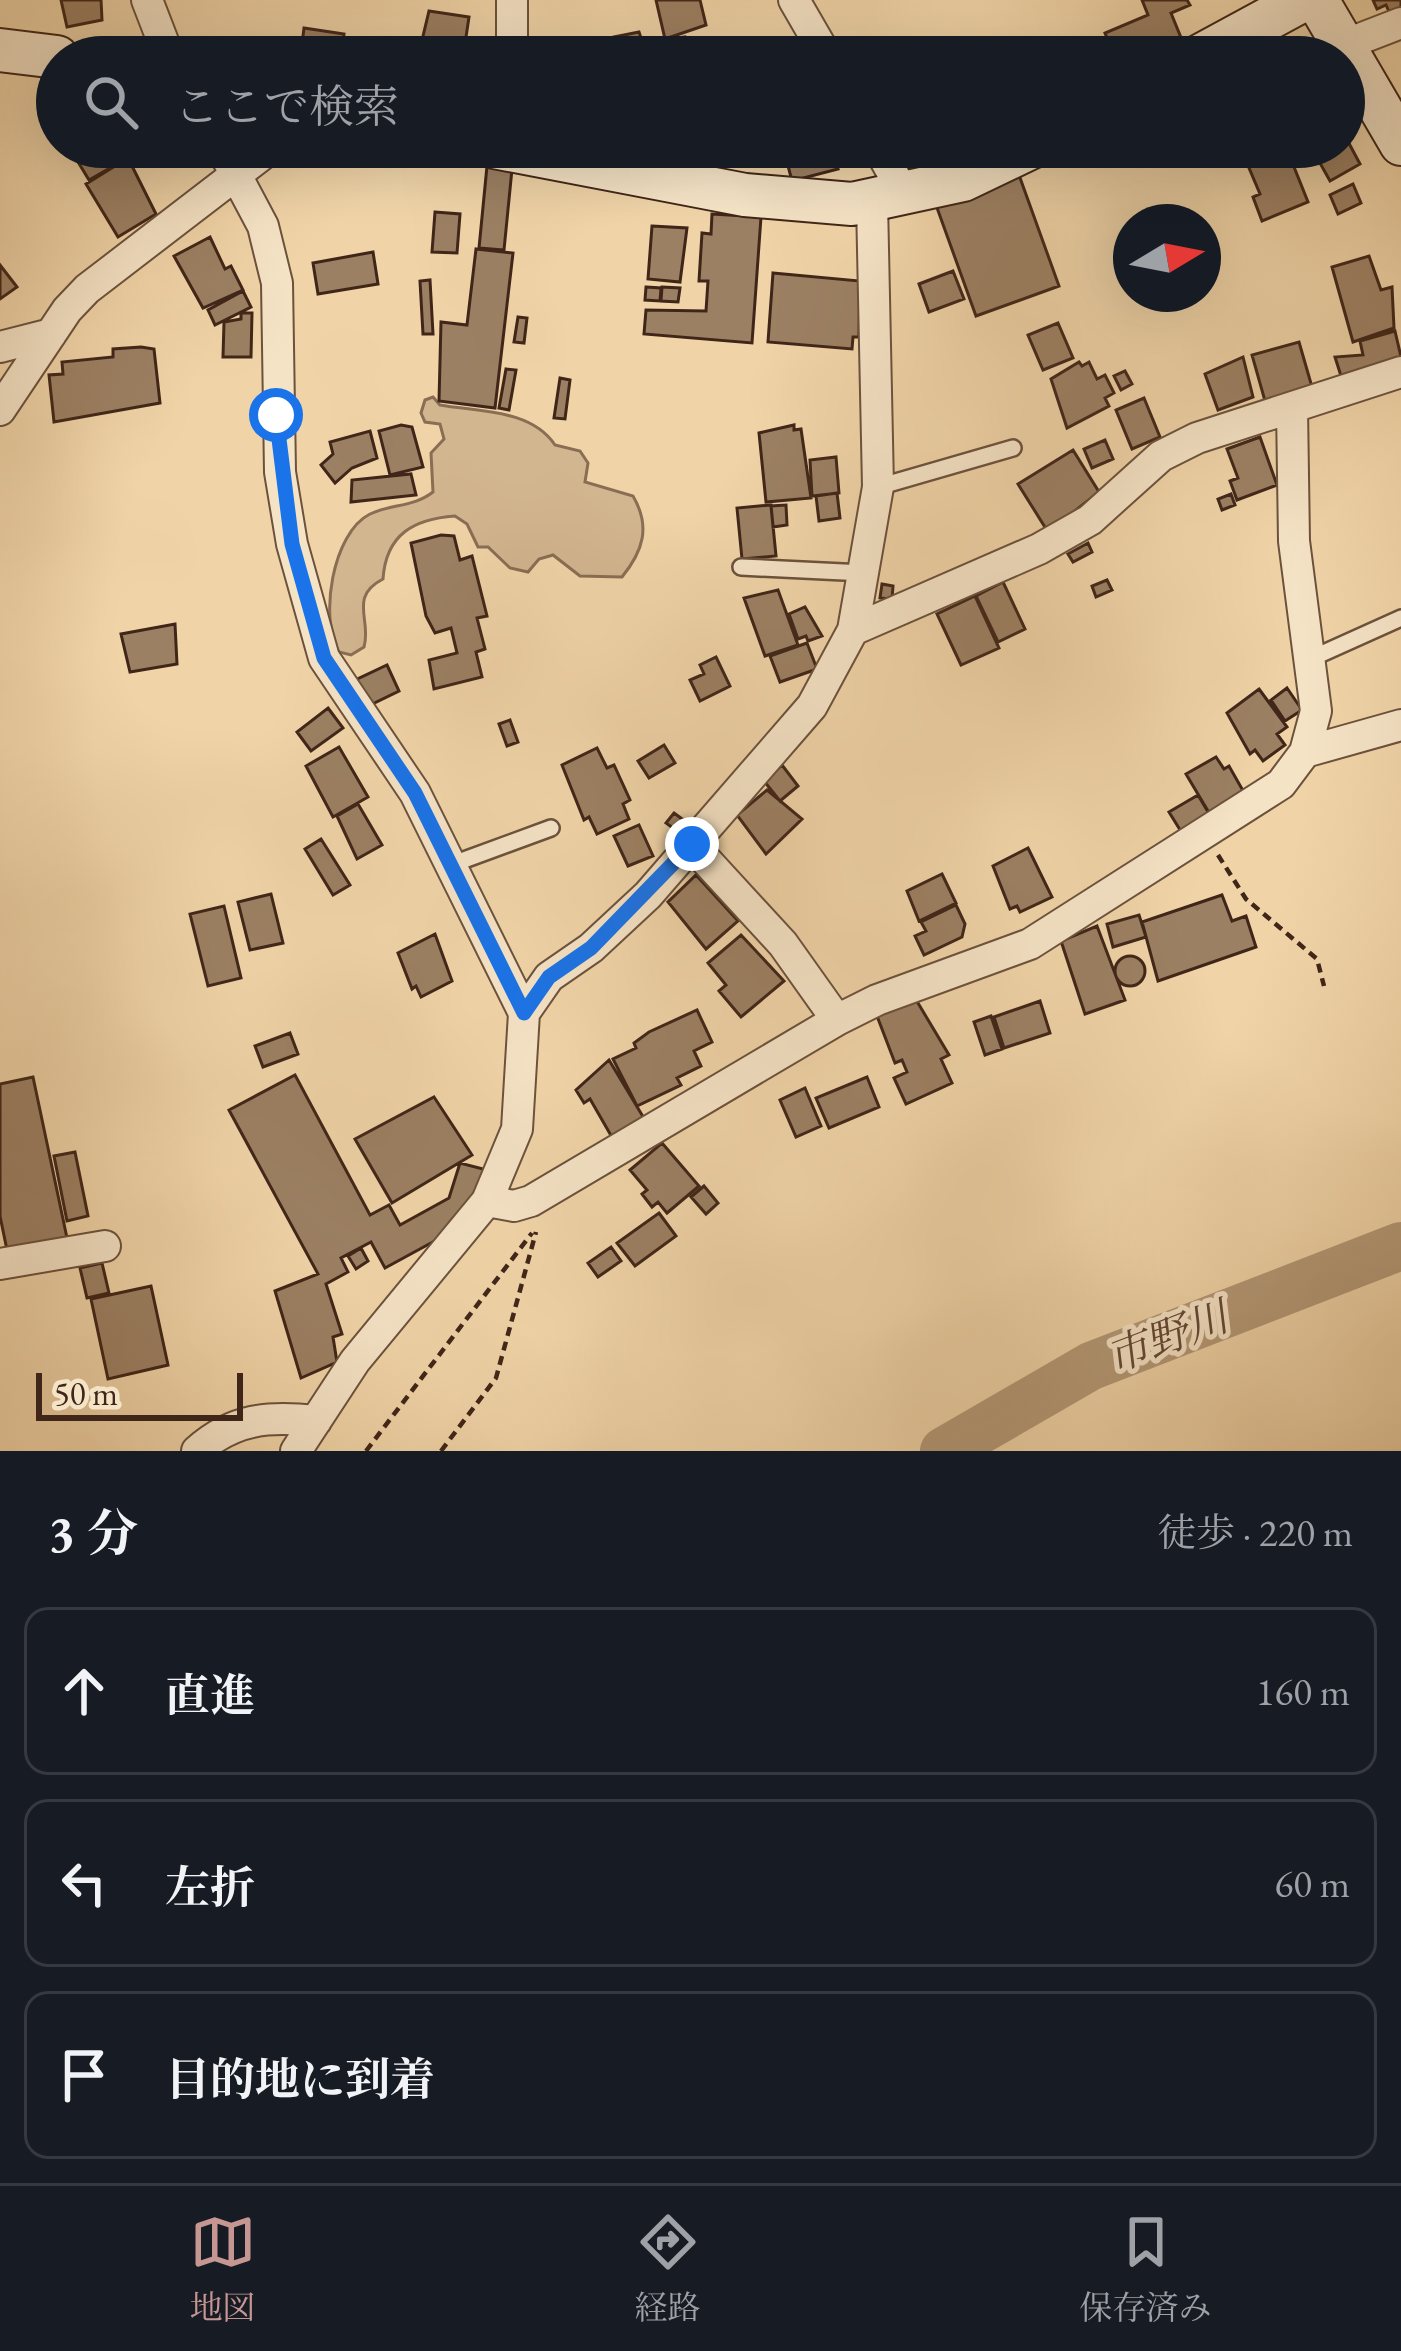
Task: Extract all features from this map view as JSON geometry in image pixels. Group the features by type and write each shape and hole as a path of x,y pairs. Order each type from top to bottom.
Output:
{"street":[{"path":"147,0 161,36"},
{"path":"512,0 512,36"},
{"path":"794,0 814,36"},
{"path":"1237,36 1303,0"},
{"path":"1317,0 1339,36"},
{"path":"1365,37 1401,23"},
{"path":"0,50 36,54"},
{"path":"1365,81 1401,144"},
{"path":"232,168 263,226 277,283 280,472 292,544 324,658 415,793 524,1013 517,1129 487,1201 367,1346 296,1451"},
{"path":"0,410 87,289 247,168"},
{"path":"615,168 803,203 889,200 963,180 988,168"},
{"path":"524,1013 549,977 591,948 692,844 812,706 853,630 867,573 878,487 889,200 882,168"},
{"path":"0,347 51,334"},
{"path":"853,630 962,584 1090,520 1161,456 1401,372"},
{"path":"487,1201 514,1206 531,1201 837,1020 877,1000 1030,944 1281,784 1305,752 1316,711 1294,541 1292,408"},
{"path":"1305,752 1401,725"},
{"path":"692,844 783,944 837,1020"},
{"path":"0,1264 105,1246"},
{"path":"197,1451 245,1421 272,1416 316,1421"}],"lane":[{"path":"878,487 1013,448"},
{"path":"741,567 867,573"},
{"path":"1310,659 1401,617"},
{"path":"453,864 551,828"}],"path":[{"path":"1207,834 1246,899 1317,959 1324,986"},
{"path":"366,1451 537,1226 496,1378 440,1451"}],"shaded area":[{"path":"433,397 440,405 518,418 545,433 555,445 580,451 588,463 585,482 633,496 642,518 639,548 622,577 580,576 553,555 539,559 528,572 510,568 488,547 478,547 467,524 455,516 415,525 396,540 383,579 366,593 364,647 351,655 339,652 330,619 338,557 357,524 370,514 433,492 431,453 444,439 440,424 425,422 421,413 425,400"}],"building":[{"path":"61,0 101,0 102,20 67,27"},
{"path":"656,0 700,0 706,25 664,36"},
{"path":"1142,0 1187,0 1190,5 1171,13 1180,36 1106,36 1105,33 1148,15"},
{"path":"1373,0 1401,0 1401,11 1391,16 1386,5 1377,9"},
{"path":"429,11 469,17 466,36 423,36"},
{"path":"304,28 344,34 344,36 303,36"},
{"path":"82,168 110,168 89,180"},
{"path":"112,168 133,168 156,214 118,237 86,184"},
{"path":"487,168 512,169 504,250 479,248"},
{"path":"789,168 838,169 792,181"},
{"path":"1249,168 1294,168 1308,202 1262,221 1253,197 1260,194"},
{"path":"1323,168 1353,168 1330,181"},
{"path":"1019,175 1059,286 976,316 936,205"},
{"path":"1353,184 1361,203 1338,214 1330,195"},
{"path":"435,212 460,214 457,253 432,252"},
{"path":"712,214 761,217 752,343 644,334 646,310 706,311 708,281 699,281 702,233 711,234"},
{"path":"652,226 687,228 680,282 648,279"},
{"path":"210,237 225,269 231,266 243,290 203,308 174,256"},
{"path":"476,249 513,253 495,408 439,401 441,322 467,325"},
{"path":"373,252 378,284 318,294 313,263"},
{"path":"1369,256 1381,290 1392,287 1394,328 1353,342 1332,267"},
{"path":"0,265 17,287 0,299"},
{"path":"953,271 964,299 929,312 919,284"},
{"path":"773,273 860,281 859,337 853,337 852,349 768,342"},
{"path":"430,280 433,334 423,334 420,281"},
{"path":"646,287 661,288 660,301 645,300"},
{"path":"662,287 680,288 678,302 661,301"},
{"path":"243,291 251,307 215,325 208,310"},
{"path":"241,313 252,313 251,357 223,357 224,322 241,319"},
{"path":"518,317 527,318 524,343 514,342"},
{"path":"1058,323 1073,358 1043,370 1028,335"},
{"path":"1395,331 1401,357 1342,379 1335,357 1363,355 1360,341"},
{"path":"1299,342 1312,387 1265,401 1252,355"},
{"path":"113,349 154,349 160,403 54,422 49,375 63,374 62,362 113,357"},
{"path":"1243,357 1253,397 1218,410 1205,374"},
{"path":"1079,362 1082,366 1089,362 1097,379 1105,375 1114,393 1105,398 1109,406 1067,428 1051,379"},
{"path":"506,369 516,370 509,410 499,408"},
{"path":"1125,371 1132,384 1121,390 1114,376"},
{"path":"560,378 570,380 565,419 554,418"},
{"path":"1144,398 1160,437 1132,449 1116,410"},
{"path":"794,425 794,430 801,429 811,498 766,502 759,433"},
{"path":"412,427 423,467 390,475 379,431"},
{"path":"370,431 377,458 352,468 335,483 321,465 333,454 330,442"},
{"path":"1260,437 1277,485 1237,500 1230,481 1238,478 1227,449"},
{"path":"1105,440 1113,459 1092,468 1084,449"},
{"path":"1073,450 1099,492 1048,532 1018,484"},
{"path":"836,457 839,493 812,496 810,460"},
{"path":"411,474 416,495 351,502 352,480"},
{"path":"837,493 840,518 819,521 816,496"},
{"path":"1231,494 1235,505 1222,510 1218,499"},
{"path":"771,505 776,556 742,559 737,508"},
{"path":"786,505 787,525 773,527 771,506"},
{"path":"454,536 460,560 472,556 487,616 477,618 485,649 476,652 482,677 434,689 429,660 457,653 451,628 435,633 426,616 411,543"},
{"path":"1088,543 1092,552 1073,562 1068,554"},
{"path":"1107,580 1112,590 1096,597 1092,586"},
{"path":"1003,582 1025,629 998,642 976,596"},
{"path":"882,584 893,586 892,599 880,598"},
{"path":"778,590 798,645 765,656 744,598"},
{"path":"975,596 999,648 961,665 937,614"},
{"path":"805,607 822,636 808,641 806,636 798,639 789,614"},
{"path":"175,624 177,664 130,672 121,634"},
{"path":"807,643 817,669 780,682 770,656"},
{"path":"716,657 730,686 700,701 690,680 704,674 700,665"},
{"path":"387,665 399,691 362,709 349,683"},
{"path":"1287,688 1302,710 1285,721 1271,700"},
{"path":"1259,689 1287,727 1277,734 1285,745 1263,761 1255,750 1250,754 1227,713"},
{"path":"328,708 343,728 311,751 297,732"},
{"path":"510,720 518,742 507,746 499,724"},
{"path":"664,745 675,763 649,778 638,761"},
{"path":"339,747 368,797 333,817 306,766"},
{"path":"597,748 607,768 614,765 630,800 623,804 629,819 597,834 589,817 584,820 562,765"},
{"path":"1216,757 1224,769 1229,766 1246,796 1211,816 1186,774"},
{"path":"782,765 798,786 780,801 764,781"},
{"path":"767,790 802,819 766,854 737,815"},
{"path":"1198,795 1211,817 1182,833 1169,812"},
{"path":"358,804 382,845 357,859 337,816"},
{"path":"674,813 685,821 677,831 666,823"},
{"path":"639,825 653,856 628,866 614,836"},
{"path":"321,839 350,885 333,895 305,849"},
{"path":"1028,848 1052,897 1020,912 1017,906 1010,909 993,866"},
{"path":"942,874 956,903 919,921 907,891"},
{"path":"696,875 738,921 706,949 668,902"},
{"path":"271,894 283,943 250,950 238,902"},
{"path":"1222,895 1232,921 1246,916 1256,947 1158,981 1142,922"},
{"path":"956,905 965,924 962,937 924,955 915,936 926,931 921,922"},
{"path":"224,906 241,978 208,986 190,914"},
{"path":"1139,915 1146,937 1113,947 1107,924"},
{"path":"1097,926 1125,1000 1085,1014 1061,941"},
{"path":"435,934 452,981 421,997 416,986 412,989 398,953"},
{"path":"741,935 784,981 741,1017 719,991 726,985 708,963"},
{"path":"1130,956 1145,971 1130,986 1115,971"},
{"path":"915,998 949,1055 941,1059 952,1083 906,1104 894,1078 907,1072 902,1060 895,1063 877,1016"},
{"path":"1040,1001 1050,1033 1004,1048 994,1017"},
{"path":"697,1010 712,1042 694,1051 701,1066 677,1078 681,1085 637,1106 613,1059 636,1048 634,1043 649,1032"},
{"path":"991,1016 1002,1049 985,1055 974,1022"},
{"path":"290,1033 298,1054 263,1067 255,1046"},
{"path":"609,1060 645,1120 613,1139 590,1099 584,1103 576,1090"},
{"path":"295,1075 370,1215 389,1205 400,1225 449,1198 460,1163 487,1170 464,1225 385,1268 371,1242 341,1258 348,1272 326,1284 342,1334 333,1337 337,1362 301,1378 275,1291 318,1274 229,1110"},
{"path":"33,1077 67,1238 7,1250 0,1216 0,1084"},
{"path":"867,1077 879,1107 829,1128 816,1098"},
{"path":"805,1088 821,1126 796,1137 780,1100"},
{"path":"434,1097 472,1155 392,1203 355,1139"},
{"path":"662,1143 699,1186 667,1213 658,1202 652,1207 642,1194 647,1190 630,1170"},
{"path":"75,1152 88,1216 67,1221 54,1156"},
{"path":"704,1186 718,1203 706,1214 691,1197"},
{"path":"659,1213 676,1236 635,1266 617,1243"},
{"path":"611,1247 621,1261 598,1277 588,1263"},
{"path":"361,1248 368,1261 356,1269 348,1256"},
{"path":"102,1263 109,1293 87,1298 80,1268"},
{"path":"151,1286 168,1365 108,1379 91,1299"}],"waterway":[{"name":"市野川","path":"944,1451 1091,1366 1401,1246"}],"route":[{"path":"276,415 292,544 324,658 339,687 415,793 524,1013 549,977 591,948 648,895 692,844"}]}
